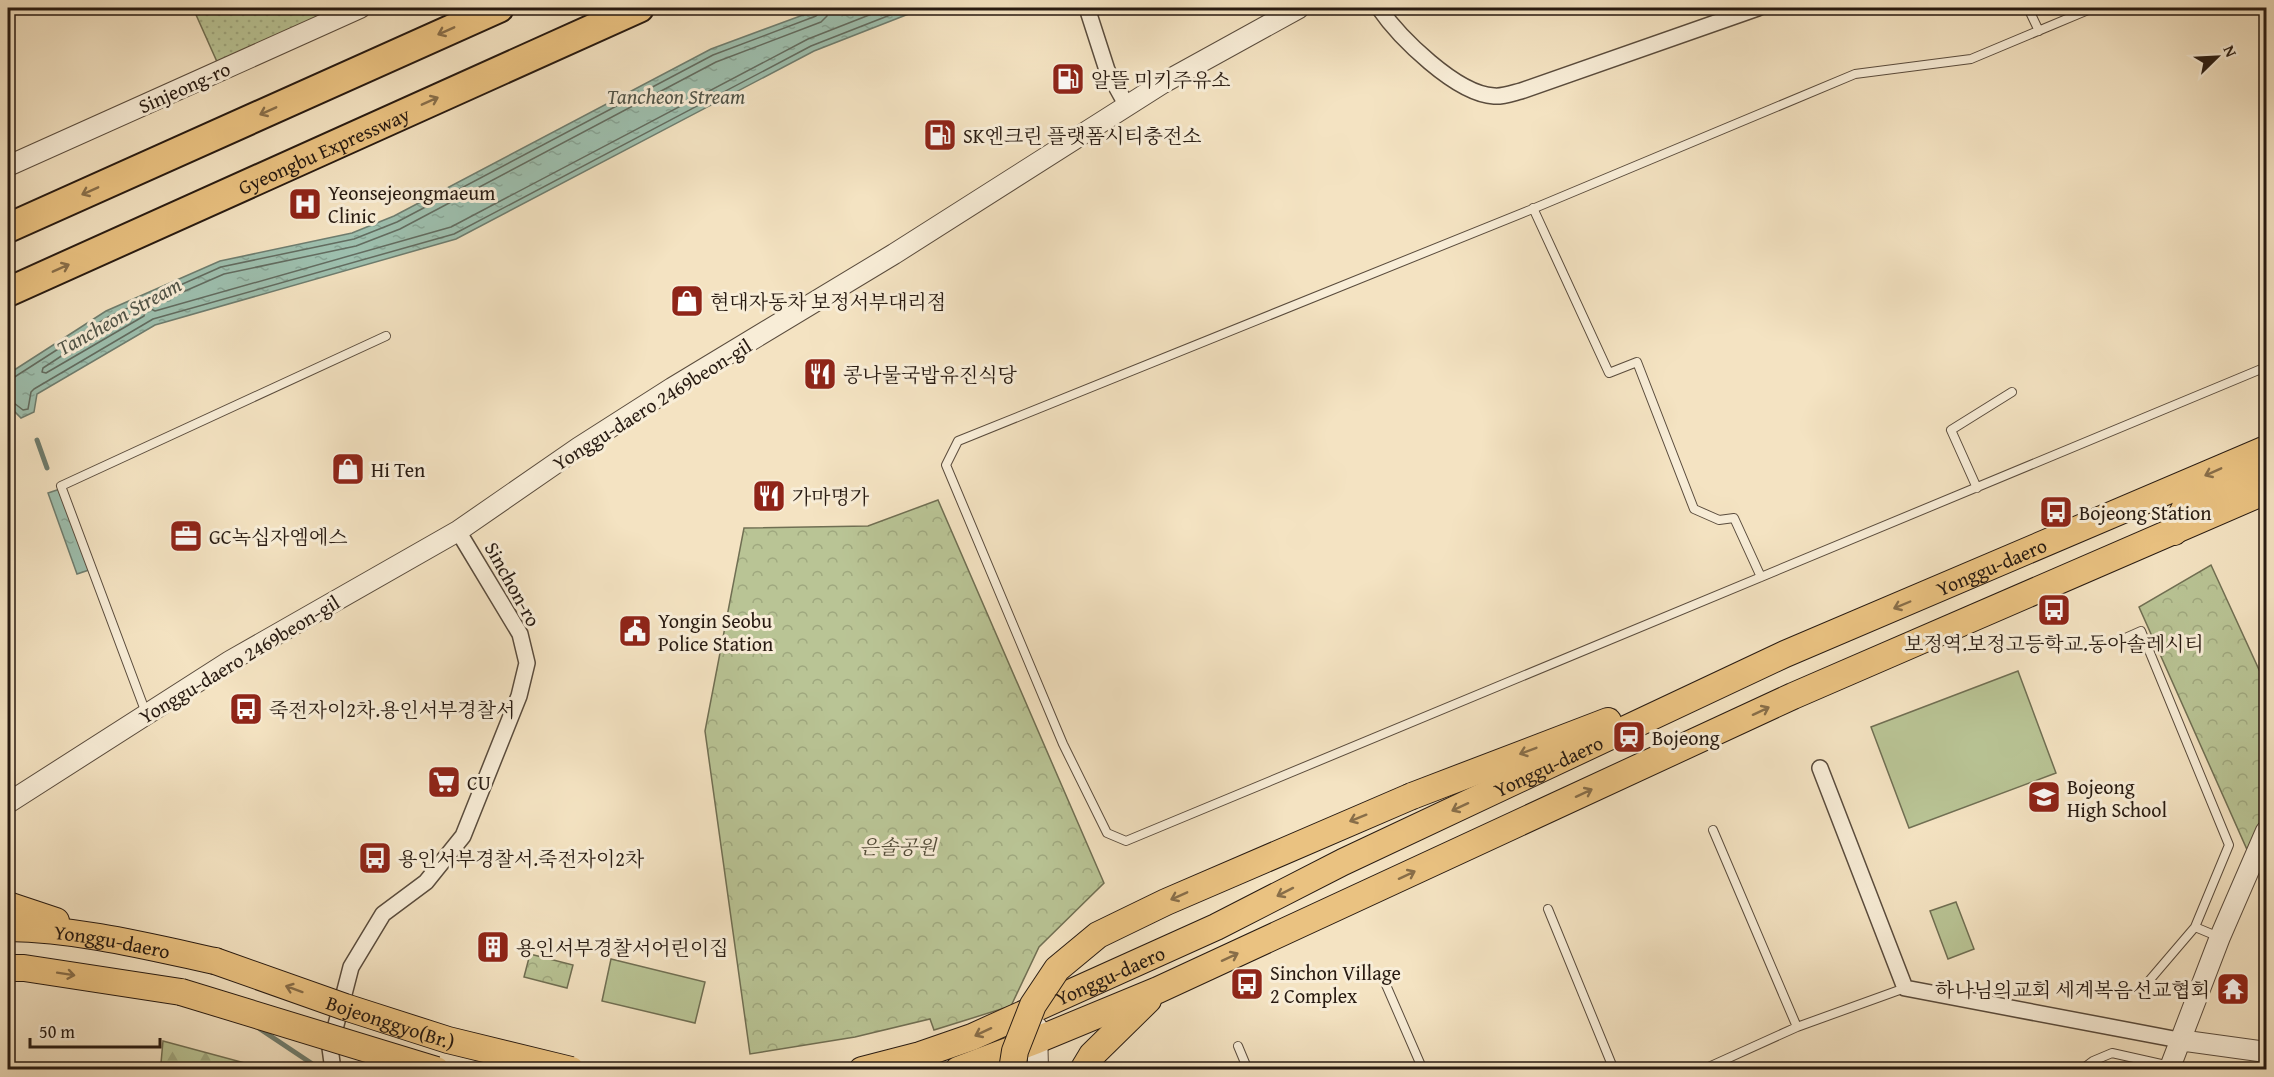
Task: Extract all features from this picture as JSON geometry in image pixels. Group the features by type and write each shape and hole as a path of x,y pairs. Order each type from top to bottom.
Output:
{"highway":[{"path":"8,228 499,8"},
{"name":"Gyeongbu Expressway","path":"8,292 639,8"}],"main road":[{"name":"Yonggu-daero","path":"862,1070 933,1060 972,1037 1216,927 1342,862 1741,674 2266,448"},
{"path":"2174,532 2186,505 2266,469"},
{"name":"Yonggu-daero","path":"958,1070 1158,990 1793,696 2266,491"},
{"path":"2224,510 2266,504"},
{"path":"1012,1070 1015,1051 1033,1005 1057,969 1098,935 1166,902 1412,796 1568,736 1741,674"},
{"path":"8,905 102,936"},
{"path":"1114,1009 1108,1006 1108,1000 1194,959 1216,927"},
{"name":"Yonggu-daero","path":"8,928 35,928 102,936 215,961"},
{"name":"Bojeonggyo(Br.)","path":"215,961 345,1007 448,1040 571,1070"},
{"name":"Yonggu-daero","path":"8,968 24,968 181,992"},
{"path":"1083,1070 1092,1055 1158,990"},
{"name":"Bojeonggyo(Br.)","path":"181,992 436,1070"}],"street":[{"name":"Sinjeong-ro","path":"8,166 360,8"},
{"name":"Yonggu-daero 2469beon-gil","path":"8,803 230,661 459,531 578,448 672,388 894,254 1163,83 1299,8"},
{"path":"1379,8 1390,24 1423,57 1466,88 1494,96 1521,91 1758,8"},
{"path":"1088,10 1107,70 1127,106"},
{"name":"Sinchon-ro","path":"333,1070 330,1048 351,967 383,914 426,882 464,836 519,696 527,663 520,634 459,531"},
{"path":"1820,768 1905,988 2179,1040 2266,1052"},
{"path":"2169,1068 2220,937 2266,831"},
{"path":"1036,1008 1038,1070"}],"lane":[{"path":"2028,8 2039,31"},
{"path":"2093,8 1971,59 1855,74 1533,208 958,441 946,465 1063,744 1107,833 1126,841 2266,367"},
{"path":"1533,208 1609,373 1636,362 1694,510 1719,520 1734,518 1761,578"},
{"path":"146,713 61,486 386,336"},
{"path":"1977,488 1951,430 2012,392"},
{"path":"2123,639 2141,631 2229,846 2195,927 2148,982"},
{"path":"1713,830 1797,1027"},
{"path":"1548,909 1614,1070"},
{"path":"2195,927 2220,937"},
{"path":"1383,978 1423,1070"},
{"path":"1702,1070 1797,1027 1905,988"},
{"path":"1238,1046 1248,1070"},
{"path":"2081,1070 2093,1061 2112,1053 2169,1068"}],"green space":[{"path":"193,8 342,8 218,64"},
{"name":"은솔공원","path":"938,500 1104,883 1039,947 1011,1006 934,1030 930,1019 855,1037 750,1054 705,731 744,528 868,526"},
{"path":"2211,565 2266,685 2266,831 2253,863 2139,607"},
{"path":"2018,671 2056,773 1909,828 1871,727"},
{"path":"1956,902 1974,949 1948,959 1930,911"},
{"path":"530,954 573,965 567,988 524,977"},
{"path":"611,959 705,982 695,1023 602,1001"},
{"path":"163,1041 256,1066 256,1069 156,1069 161,1063"}],"water":[{"name":"Tancheon Stream","path":"822,8 924,8 814,51 456,239 155,325 37,394 34,412 21,418 12,409 8,411 8,374 106,311 220,261 352,233 394,216 711,49"},
{"path":"60,489 89,570 77,574 48,493"}],"waterway":[{"path":"37,440 47,468"},
{"path":"260,1029 311,1063 317,1070"}],"place":[{"name":"알뜰 미키주유소","path":"1068,79"},
{"name":"SK엔크린 플랫폼시티충전소","path":"940,135"},
{"name":"Yeonsejeongmaeum Clinic","path":"305,204"},
{"name":"현대자동차 보정서부대리점","path":"687,301"},
{"name":"콩나물국밥유진식당","path":"820,374"},
{"name":"Hi Ten","path":"348,469"},
{"name":"가마명가","path":"769,496"},
{"name":"Bojeong Station","path":"2056,512"},
{"name":"GC녹십자엠에스","path":"186,536"},
{"name":"보정역.보정고등학교.동아솔레시티","path":"2054,610"},
{"name":"Yongin Seobu Police Station","path":"635,631"},
{"name":"죽전자이2차.용인서부경찰서","path":"246,709"},
{"name":"Bojeong","path":"1629,737"},
{"name":"CU","path":"444,782"},
{"name":"Bojeong High School","path":"2044,797"},
{"name":"용인서부경찰서.죽전자이2차","path":"375,858"},
{"name":"용인서부경찰서어린이집","path":"493,947"},
{"name":"Sinchon Village 2 Complex","path":"1247,984"},
{"name":"하나님의교회 세계복음선교협회","path":"2233,989"}]}
